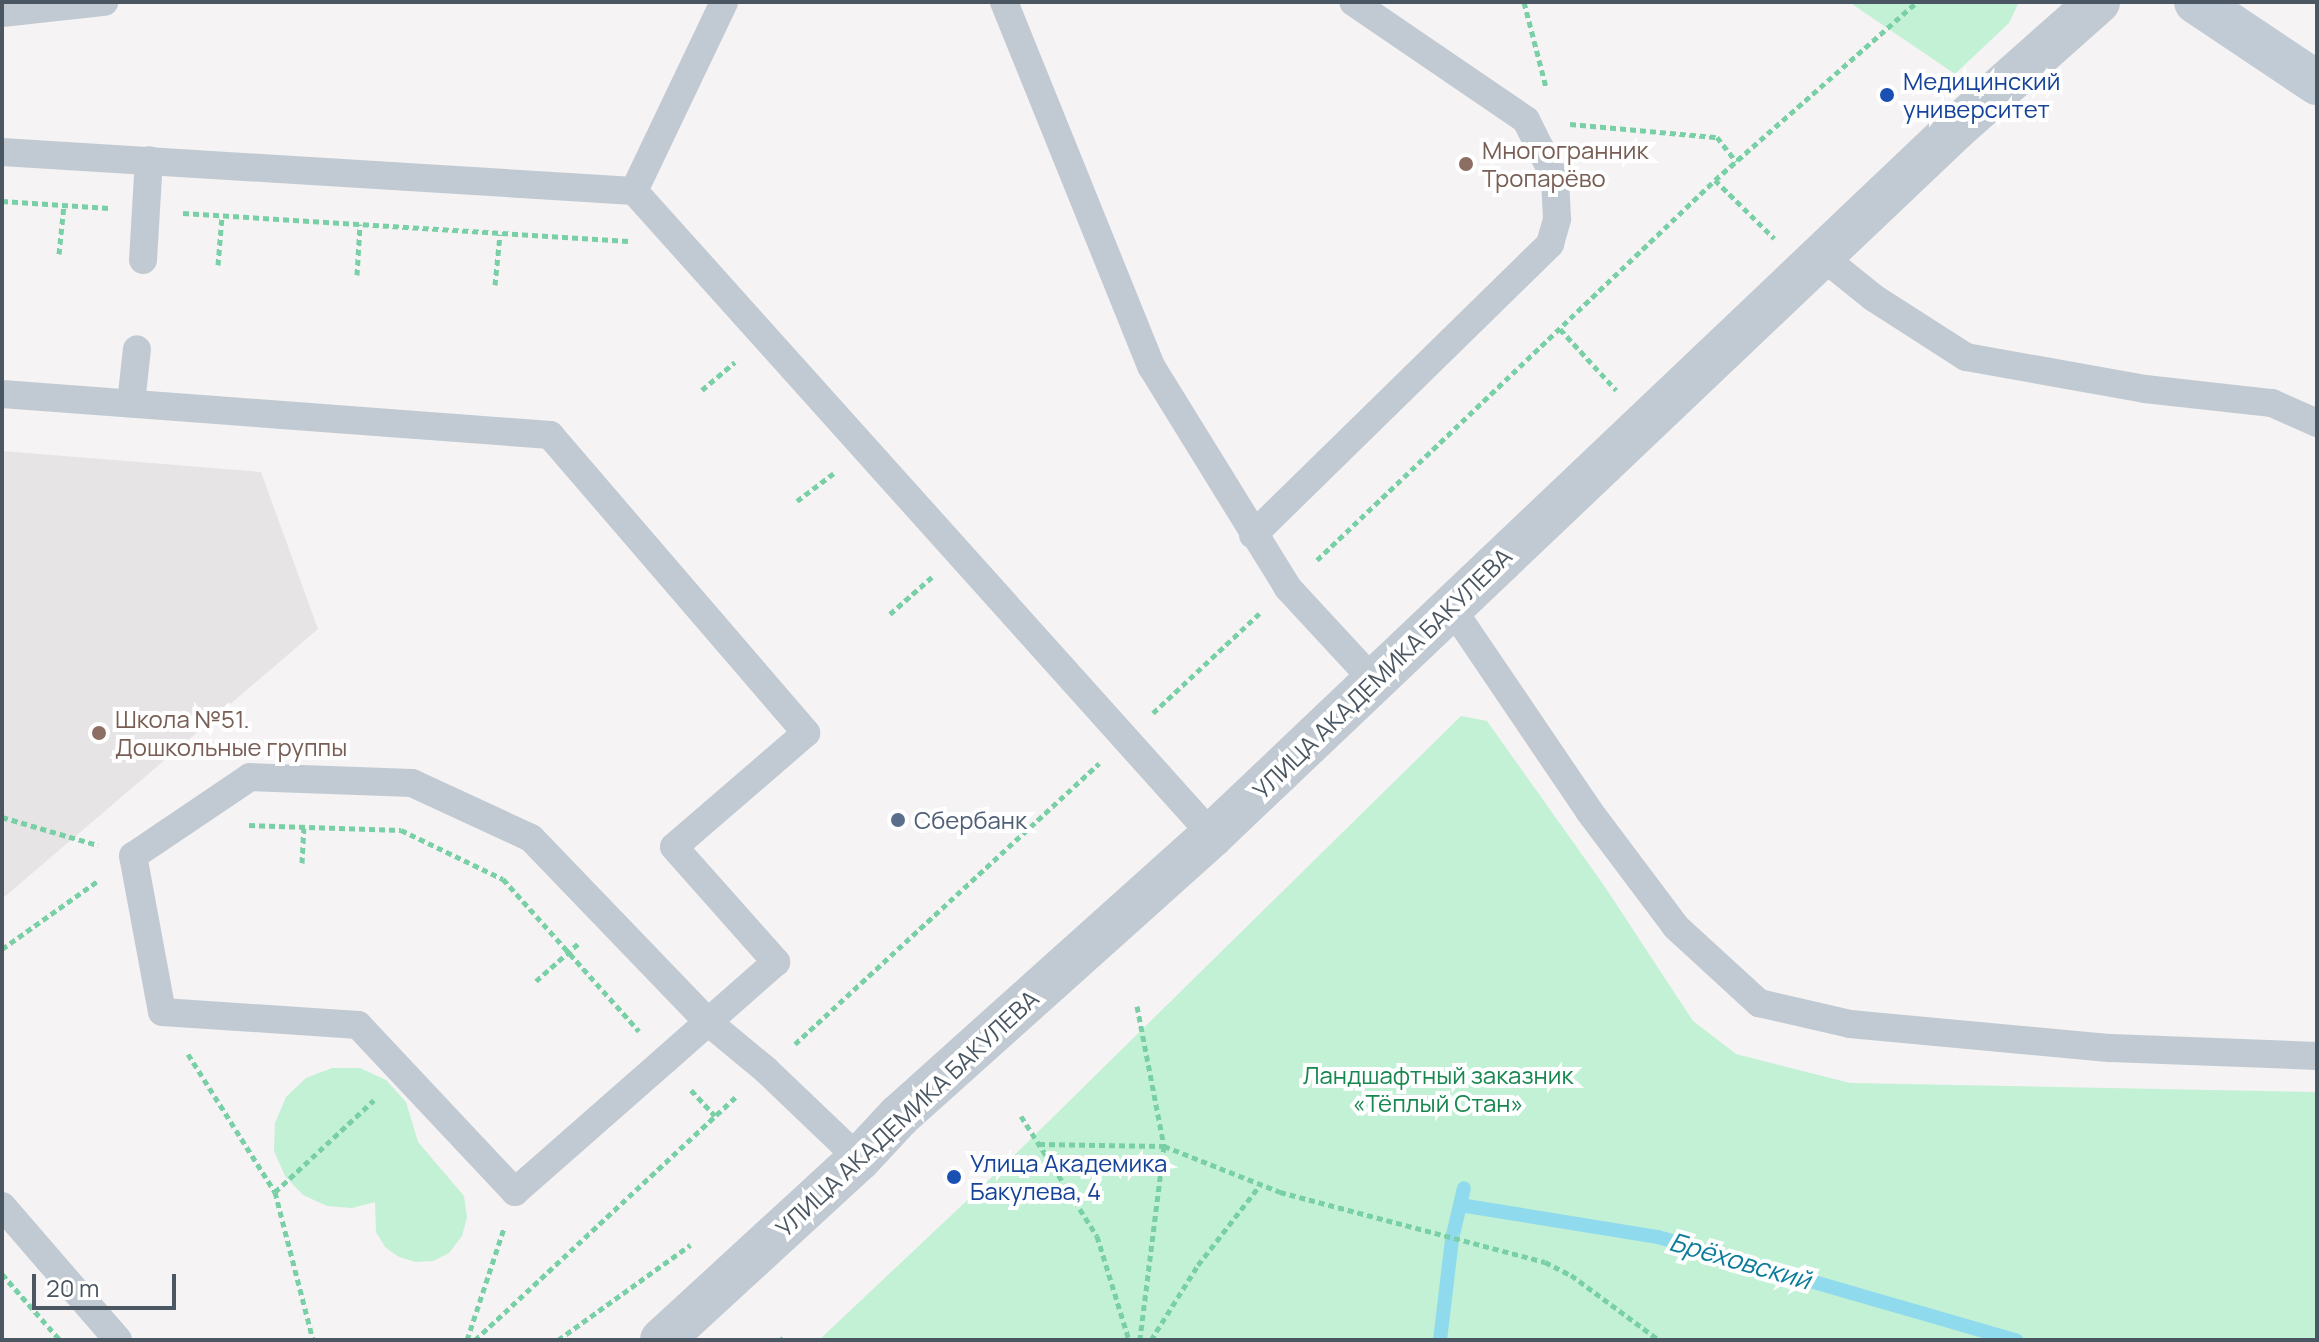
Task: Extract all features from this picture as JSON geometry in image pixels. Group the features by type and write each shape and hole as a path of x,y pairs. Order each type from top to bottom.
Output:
{"main road":[{"path":"2196,2 2317,83"}],"street":[{"name":"УЛИЦА АКАДЕМИКА БАКУЛЕВА","path":"662,1340 859,1159 899,1116 1212,835 1956,128 2098,2"}],"lane":[{"path":"2,13 104,2"},
{"path":"634,191 724,2"},
{"path":"1004,2 1151,366 1288,588 1375,682"},
{"path":"1253,535 1550,244 1557,219 1555,178 1526,120 1353,2"},
{"path":"2,152 634,191 1212,835"},
{"path":"143,260 149,160"},
{"path":"1815,264 1966,357 2145,389 2272,403 2317,423"},
{"path":"131,403 137,349"},
{"path":"2,394 550,435 806,733 674,847 776,962 708,1022 665,1060 515,1192 358,1025 162,1012 133,856 250,777 412,783 531,838 708,1022 766,1070 859,1159"},
{"path":"1451,607 1589,811 1676,927 1759,1003 1850,1024 2111,1048 2317,1056"},
{"path":"2,1206 118,1340"}],"path":[{"path":"1524,2 1554,123"},
{"path":"475,1340 1288,588 1715,180 1917,2"},
{"path":"1526,120 1717,137 1736,161"},
{"path":"1715,180 1815,264"},
{"path":"2,201 638,242"},
{"path":"59,254 64,205"},
{"path":"218,265 222,216"},
{"path":"357,275 360,224"},
{"path":"495,285 500,233"},
{"path":"1560,329 1646,423"},
{"path":"702,390 739,358"},
{"path":"797,501 839,470 829,459"},
{"path":"922,565 943,588"},
{"path":"890,614 932,577"},
{"path":"1087,752 1097,764"},
{"path":"2,817 133,856"},
{"path":"184,822 401,830 503,879 715,1116"},
{"path":"302,863 304,828"},
{"path":"2,949 133,856"},
{"path":"536,981 607,917"},
{"path":"1137,1006 1164,1146 1140,1340"},
{"path":"162,1012 275,1192 313,1340"},
{"path":"275,1192 403,1073"},
{"path":"1021,1116 1097,1236 1129,1340"},
{"path":"1039,1144 1164,1146 1280,1192 1545,1262 1571,1275 1589,1292 1659,1340"},
{"path":"1151,1340 1198,1265 1260,1185"},
{"path":"467,1340 515,1192"},
{"path":"558,1340 690,1245"},
{"path":"2,1274 60,1340"}],"shaded area":[{"name":"Школа №51. Дошкольные группы","path":"2,451 261,472 318,629 2,899"}],"green space":[{"path":"1849,2 2019,2 2009,23 1955,74"},
{"name":"Ландшафтный заказник «Тёплый Стан»","path":"1461,716 1487,721 1605,887 1693,1021 1736,1054 1850,1083 2317,1092 2317,1340 819,1340 994,1175"},
{"path":"332,1068 360,1068 386,1080 406,1102 418,1142 464,1196 467,1217 462,1236 449,1253 433,1261 416,1262 399,1257 385,1247 376,1232 375,1202 352,1208 327,1206 303,1195 285,1176 274,1151 275,1123 286,1097 306,1078"}],"waterway":[{"path":"1440,1340 1452,1239 1464,1188"},
{"name":"Брёховский","path":"1460,1205 1658,1237 2016,1340"}],"place":[{"name":"Медицинский университет","path":"1887,95"},
{"name":"Многогранник Тропарёво","path":"1466,164"},
{"name":"Школа №51. Дошкольные группы","path":"99,733"},
{"name":"Сбербанк","path":"898,820"},
{"name":"Улица Академика Бакулева, 4","path":"954,1177"}]}
